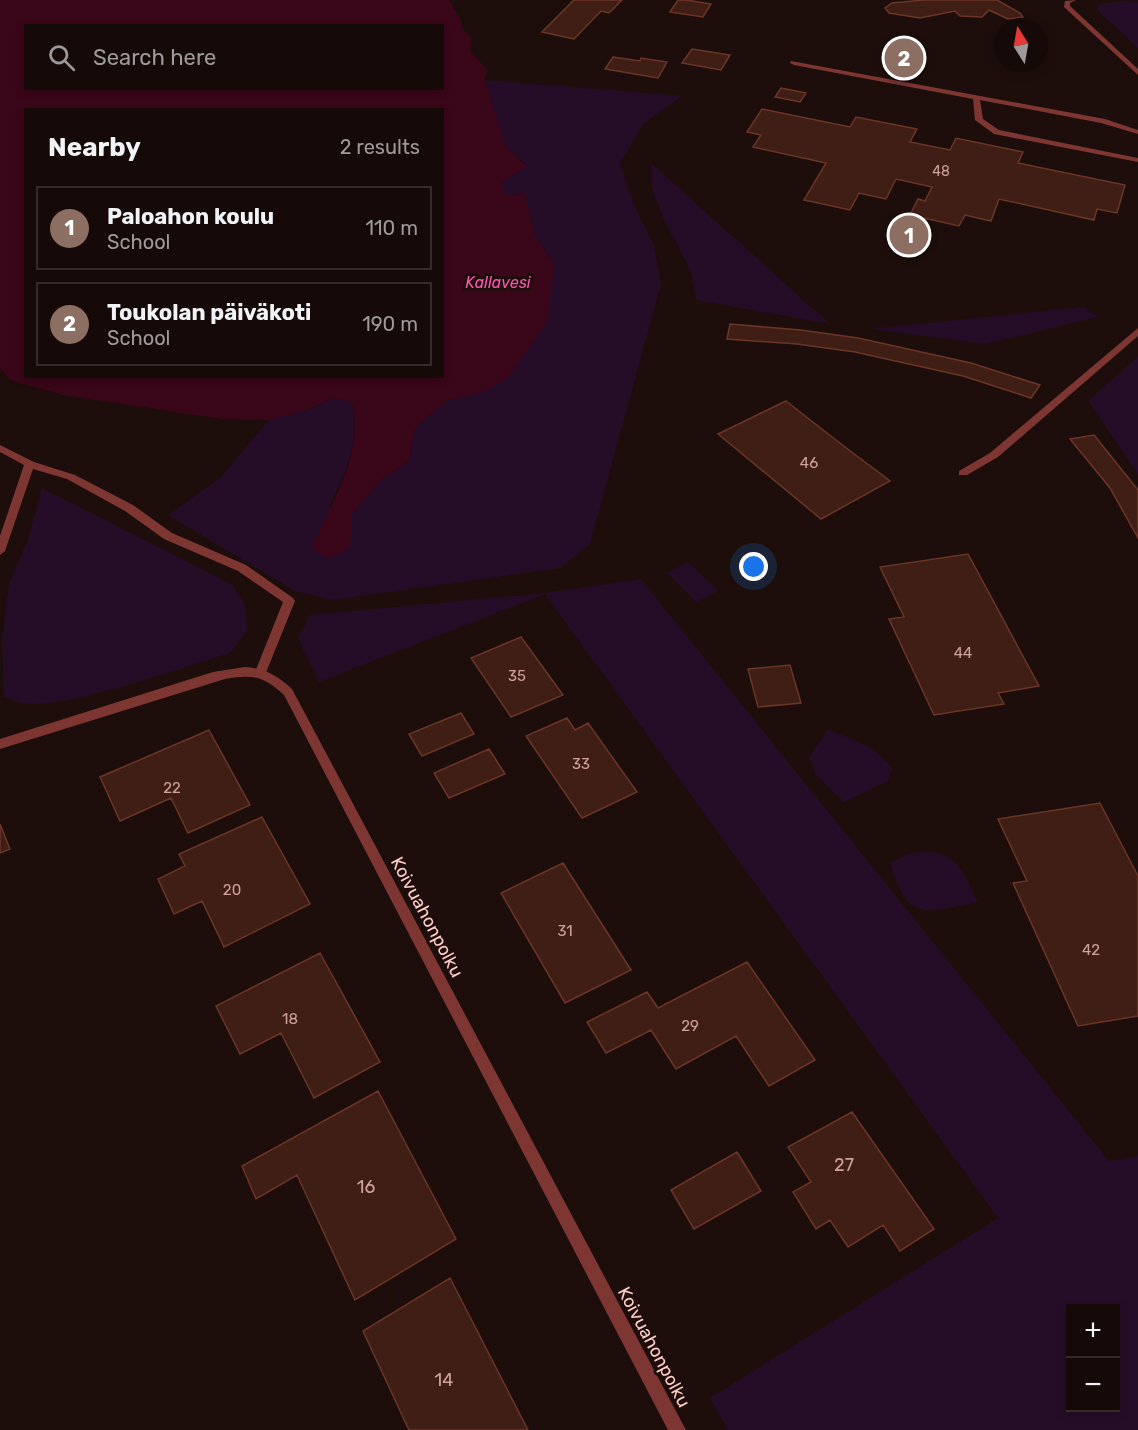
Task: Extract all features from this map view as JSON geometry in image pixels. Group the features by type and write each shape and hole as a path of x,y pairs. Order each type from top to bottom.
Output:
{"street":[{"path":"1073,0 1067,2 1067,7 1138,73"},
{"path":"794,63 1102,121 1138,132"},
{"path":"976,97 980,120 997,132 1138,160"},
{"path":"963,473 994,455 1138,331"},
{"path":"0,448 30,464 71,477 129,508 168,536 242,568 289,601 261,672 239,672 213,677 0,744"},
{"path":"0,551 30,464"},
{"name":"Koivuahonpolku","path":"261,672 277,681 288,692 677,1430"}],"shaded area":[{"path":"1138,2 1138,48 1097,10 1097,4"},
{"path":"485,80 682,96 643,124 620,163 635,208 654,246 661,284 590,544 560,568 332,600 295,591 168,515 221,477 269,420 305,411 333,398 352,402 354,431 350,457 329,508 352,514 380,481 409,461 415,428 446,401 481,393 554,265 535,235 525,194 505,195 502,182 527,165 506,147"},
{"path":"652,164 830,324 696,300 690,269 663,218 652,188"},
{"path":"1083,307 1098,317 986,344 870,329"},
{"path":"1138,357 1138,474 1088,400"},
{"path":"42,488 233,585 245,605 247,631 230,653 121,687 60,701 36,704 17,702 4,696 2,640 9,584 28,539"},
{"path":"688,562 718,591 696,602 667,573"},
{"path":"641,579 1109,1161 1138,1156 1138,1430 728,1430 710,1398 998,1218 545,594 319,682 298,639 310,615 545,593"},
{"path":"828,729 864,745 881,756 892,770 888,781 844,802 816,775 809,757"},
{"path":"925,851 937,853 954,862 964,875 978,902 932,910 912,905 897,883 890,863 908,854"}],"water":[{"name":"Kallavesi","path":"0,0 449,0 462,22 462,28 471,38 470,50 487,70 485,80 506,147 527,166 502,182 505,195 525,194 535,235 554,265 548,321 507,379 481,393 446,401 415,428 409,461 380,481 352,514 350,547 329,559 312,548 344,477 350,458 355,421 352,402 333,398 305,411 269,420 222,419 63,395 10,380 0,368"}],"building":[{"path":"574,0 622,0 609,13 601,11 574,39 542,32"},
{"path":"678,0 711,4 703,17 670,12"},
{"path":"923,0 997,0 1023,17 1006,18 989,10 982,17 960,16 955,11 920,18 889,13 885,8 892,3"},
{"path":"692,49 730,55 721,70 682,63"},
{"path":"613,57 667,62 658,78 605,69"},
{"path":"781,88 806,93 800,102 775,97"},
{"path":"762,109 850,127 856,117 917,129 910,142 950,150 956,138 1023,152 1018,163 1125,185 1117,213 1097,209 1094,220 999,199 991,221 965,215 959,226 910,215 918,199 925,201 932,187 896,179 886,199 859,193 850,210 804,200 826,163 753,147 761,135 747,132"},
{"path":"730,324 858,338 971,363 1040,385 1031,398 963,376 855,352 797,344 727,339"},
{"path":"786,401 890,481 821,519 718,434"},
{"path":"1094,435 1138,490 1138,538 1110,488 1070,439"},
{"path":"968,554 1039,686 998,693 1004,704 934,715 889,619 904,617 880,567"},
{"path":"521,637 563,695 511,717 471,658"},
{"path":"790,665 801,703 758,707 748,669"},
{"path":"461,713 474,734 422,756 409,734"},
{"path":"567,718 575,730 588,723 637,792 582,818 526,736"},
{"path":"209,730 250,805 188,833 171,798 120,821 100,777"},
{"path":"489,749 505,774 449,798 434,773"},
{"path":"1100,803 1138,876 1138,1016 1078,1026 1013,883 1027,881 998,819"},
{"path":"262,817 310,904 224,947 202,901 174,914 158,879 185,866 179,854"},
{"path":"0,824 10,849 0,853"},
{"path":"563,863 631,970 565,1003 501,893"},
{"path":"320,953 380,1062 314,1098 281,1033 240,1054 216,1006"},
{"path":"747,962 815,1060 769,1086 736,1036 676,1069 651,1030 606,1053 587,1022 647,992 658,1008"},
{"path":"378,1091 456,1239 355,1300 297,1175 256,1199 242,1166"},
{"path":"852,1112 934,1229 900,1251 883,1225 848,1247 830,1220 816,1229 793,1192 811,1182 788,1147"},
{"path":"737,1152 761,1191 694,1229 671,1190"},
{"path":"450,1278 528,1430 409,1430 363,1331"}],"place":[{"name":"Toukolan päiväkoti","path":"904,58"},
{"name":"Paloahon koulu","path":"909,235"}]}
